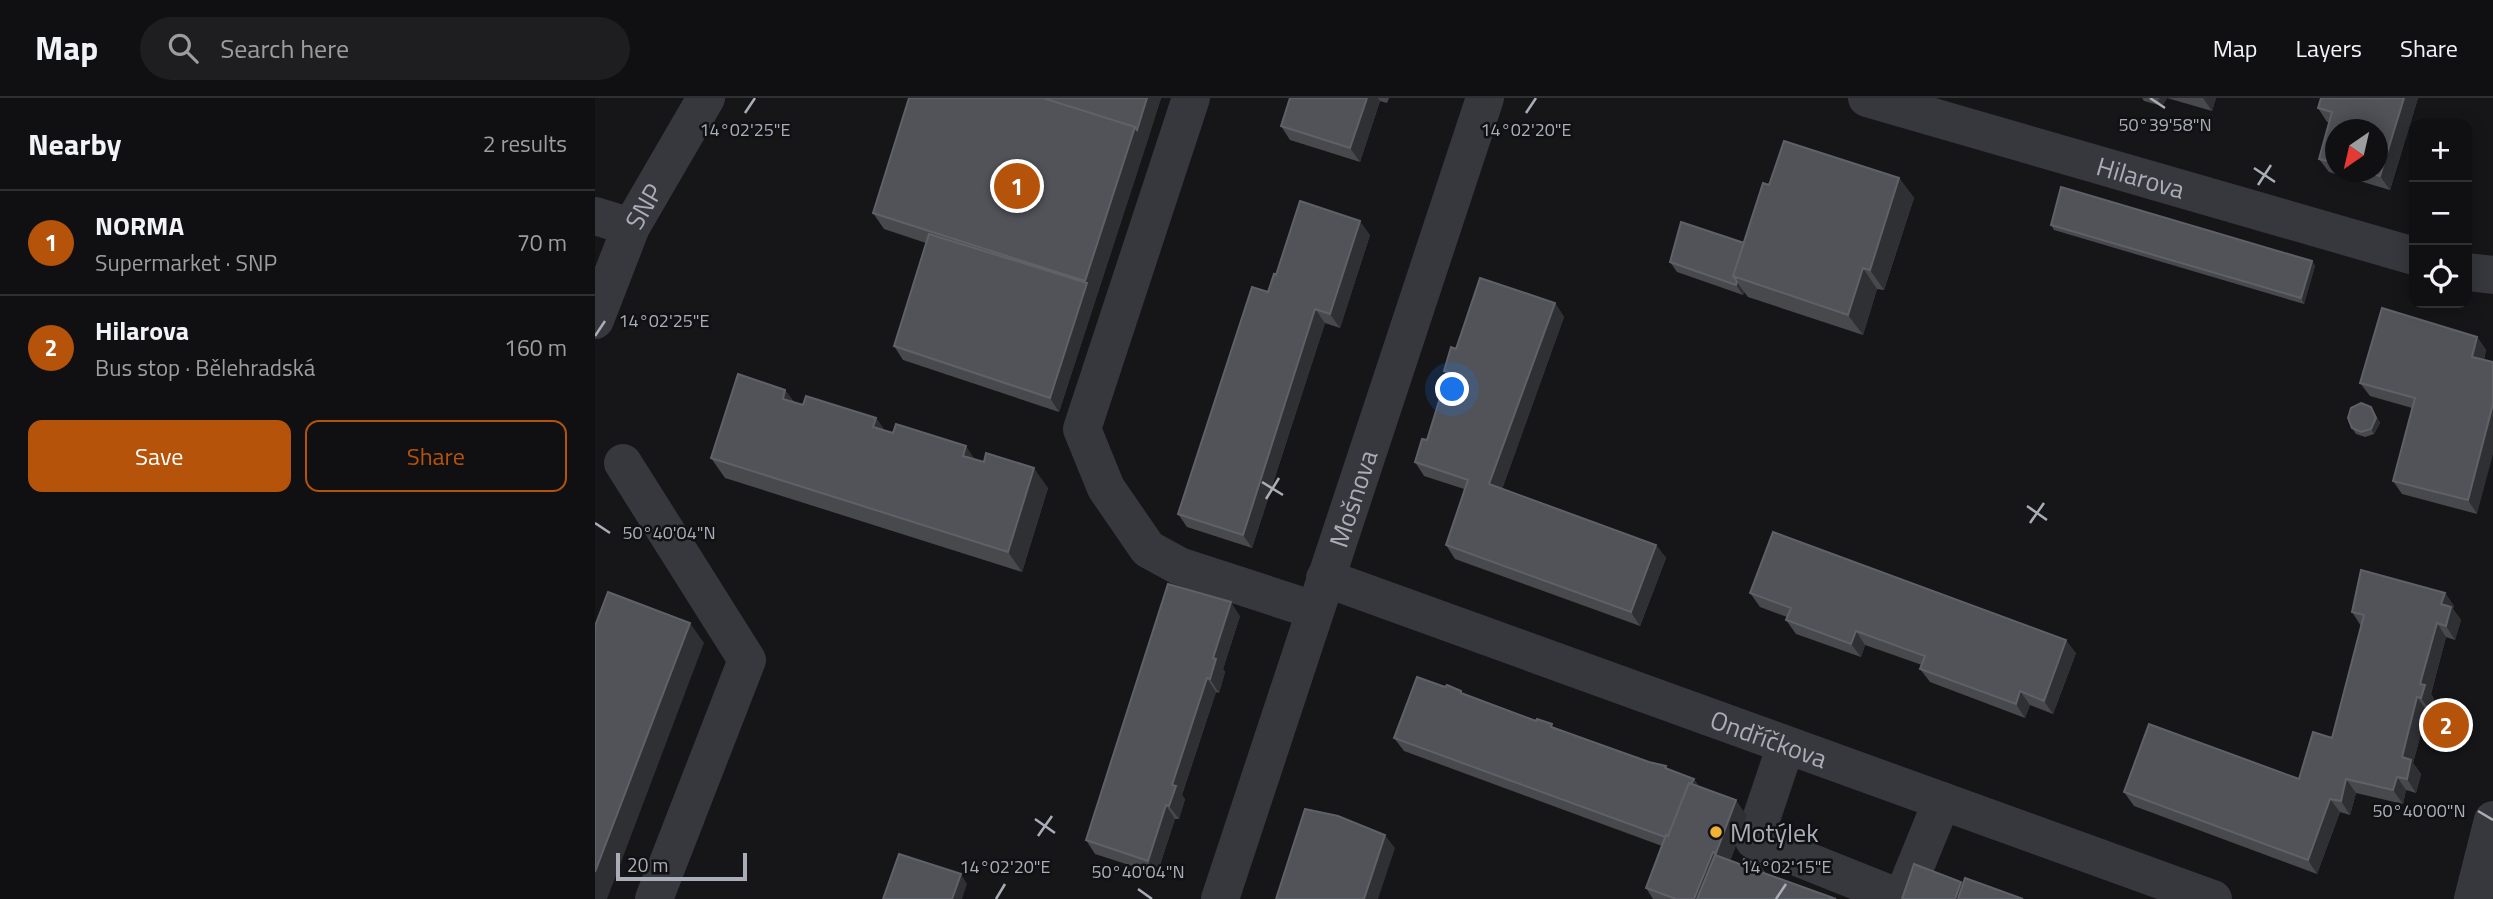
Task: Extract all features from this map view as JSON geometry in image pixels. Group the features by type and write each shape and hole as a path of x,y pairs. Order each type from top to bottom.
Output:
{"street":[{"name":"SNP","path":"595,320 613,221 706,98"},
{"name":"Ondříčkova","path":"1191,98 1082,429 1106,488 1148,549 1179,566 1320,594 1786,745 2213,899"},
{"name":"Mošnova","path":"1220,899 1485,98"},
{"name":"Hilarova","path":"1867,98 2409,255"},
{"path":"2472,273 2493,275"},
{"path":"623,463 747,660 655,899"},
{"path":"1786,745 1754,840 1902,899 1942,801"},
{"path":"2473,899 2493,820"}],"building":[{"path":"909,98 1043,98 1135,127 1085,281 873,213"},
{"path":"1043,98 1147,98 1137,130 1135,127"},
{"path":"1290,98 1367,98 1350,148 1281,126"},
{"path":"2321,98 2404,98 2388,150 2388,119 2330,119 2332,112 2318,108"},
{"path":"2325,137 2325,160 2319,159"},
{"path":"1784,141 1899,178 1870,270 1863,268 1848,315 1733,276 1763,183 1769,185"},
{"path":"2061,187 2312,261 2301,298 2051,225"},
{"path":"1300,201 1360,221 1330,314 1315,309 1243,535 1178,514 1252,287 1268,292"},
{"path":"1681,222 1744,243 1733,276 1736,285 1670,262"},
{"path":"929,234 1087,283 1050,398 894,346"},
{"path":"1480,278 1555,303 1489,484 1656,545 1631,612 1446,545 1468,480 1415,462 1422,439 1427,440 1448,372 1444,371 1451,347 1456,349"},
{"path":"2382,308 2477,337 2472,357 2493,362 2493,404 2468,500 2393,481 2415,398 2360,383"},
{"path":"738,374 785,390 783,399 803,405 806,396 876,418 873,427 893,433 896,424 966,446 963,456 984,462 986,453 1034,468 1008,552 711,458"},
{"path":"2361,403 2371,407 2376,418 2371,429 2361,432 2352,428 2348,418 2351,408"},
{"path":"1773,532 2066,640 2044,701 2020,691 2016,704 1920,669 1925,656 1856,631 1851,644 1786,620 1791,608 1750,593"},
{"path":"2361,570 2445,593 2441,604 2451,607 2446,626 2437,623 2420,684 2425,685 2421,698 2417,697 2402,757 2411,760 2407,779 2397,777 2393,790 2346,779 2341,801 2330,799 2308,860 2124,792 2149,724 2299,779 2313,732 2332,738 2364,615 2352,612"},
{"path":"1168,584 1231,602 1213,658 1216,659 1210,679 1207,678 1172,785 1176,786 1169,806 1166,805 1148,861 1086,840"},
{"path":"608,592 690,623 595,872 595,626"},
{"path":"1417,677 1445,687 1447,685 1461,693 1666,766 1665,768 1694,779 1689,783 1668,836 1394,738"},
{"path":"1689,783 1736,800 1716,853 1713,852 1694,899 1676,899 1646,888"},
{"path":"1305,809 1338,816 1385,835 1364,899 1276,899"},
{"path":"899,854 961,874 952,899 883,899"},
{"path":"1715,855 1742,865 1744,859 1760,865 1758,871 1836,899 1697,899"},
{"path":"1914,864 1961,882 1955,899 1902,899"},
{"path":"1965,878 2023,899 1958,899"}],"place":[{"name":"NORMA","path":"1017,186"},
{"name":"Hilarova","path":"2446,725"},
{"name":"Motýlek","path":"1716,832"}]}
